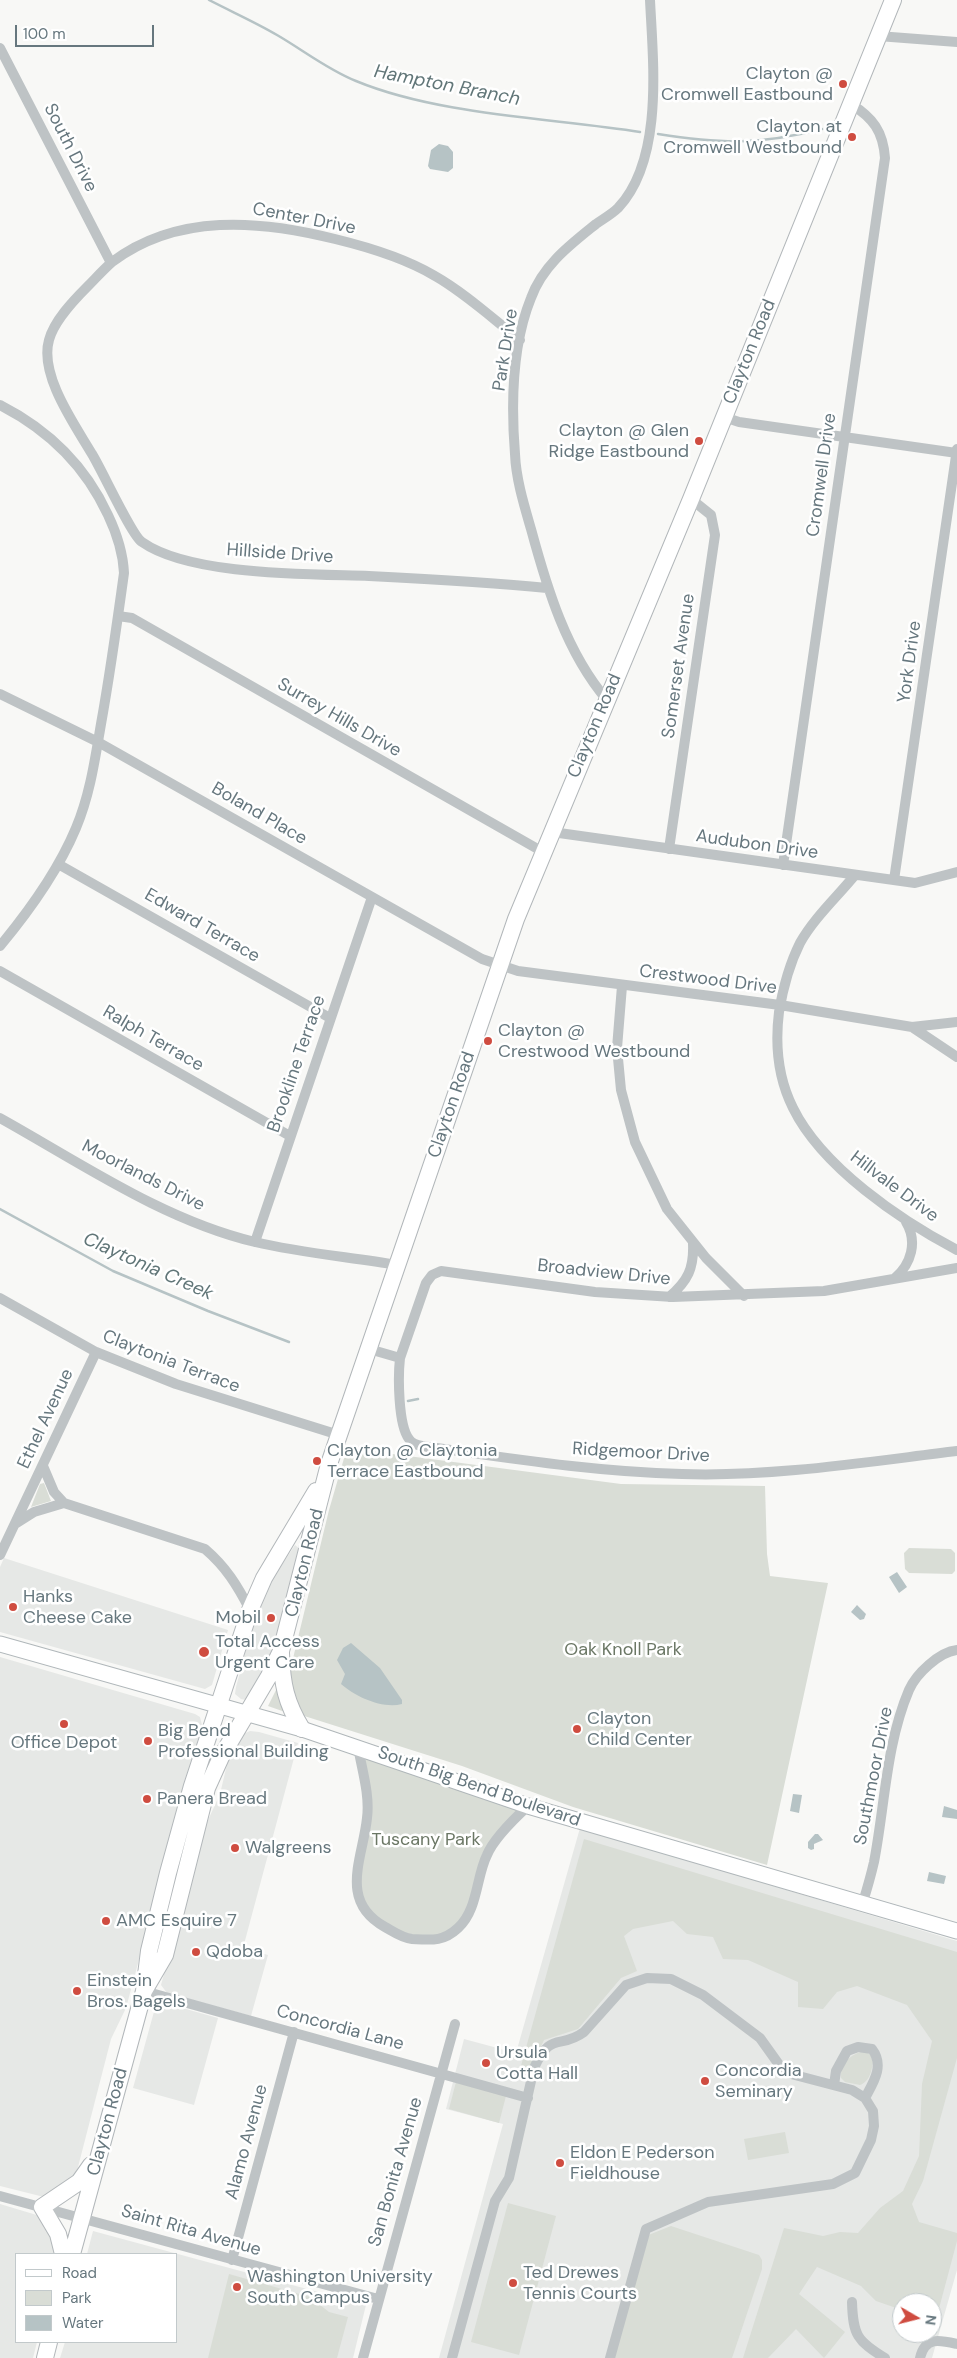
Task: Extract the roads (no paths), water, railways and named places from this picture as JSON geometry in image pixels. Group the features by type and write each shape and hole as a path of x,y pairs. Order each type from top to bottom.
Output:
{"main road":[{"name":"Clayton Road","path":"144,1991 165,1956 207,1788 221,1757 269,1676 281,1651 329,1464 499,965 543,852 724,417 893,0"},
{"name":"Clayton Road","path":"72,2253 144,1991 149,1951 192,1786 220,1707 250,1610 264,1578 303,1515 329,1464"},
{"name":"South Big Bend Boulevard","path":"0,1644 302,1729 528,1806 863,1902 957,1931"},
{"path":"281,1651 282,1678 289,1707 302,1729"},
{"path":"63,2253 58,2234 42,2207 79,2182 102,2143"},
{"path":"45,2358 49,2343"}],"street":[{"name":"Park Drive","path":"606,700 581,666 547,588 525,509 515,456 513,406 520,340 530,298 548,267 578,239 618,208 638,177 645,155 651,116 653,61 650,0"},
{"path":"878,36 957,42"},
{"name":"South Drive","path":"0,48 111,263"},
{"name":"Cromwell Drive","path":"783,865 885,158 884,143 874,121 851,104"},
{"name":"Center Drive","path":"78,432 50,372 47,356 48,342 54,328 82,292 111,263 138,246 174,232 215,225 273,225 363,246 432,274 448,284 520,340"},
{"path":"0,405 51,437 70,455 101,500 124,556 124,574 118,616 98,742 86,800 76,828 58,864 26,915 0,946"},
{"path":"724,417 739,422 957,453"},
{"name":"Hillside Drive","path":"78,432 108,480 139,541 176,556 228,568 266,572 441,580 547,588"},
{"name":"York Drive","path":"894,880 957,449"},
{"name":"Somerset Avenue","path":"669,849 715,535 711,516 690,499"},
{"name":"Surrey Hills Drive","path":"118,616 132,618 543,852"},
{"name":"Boland Place","path":"0,694 98,742 467,951 499,965"},
{"name":"Audubon Drive","path":"552,832 916,883 957,872"},
{"name":"Edward Terrace","path":"58,864 330,1018"},
{"name":"Hillvale Drive","path":"854,875 801,941 789,969 780,1006 777,1045 780,1067 793,1108 804,1127 846,1174 905,1220 957,1250"},
{"name":"Brookline Terrace","path":"255,1242 372,897"},
{"name":"Crestwood Drive","path":"499,965 518,971 780,1006 912,1027 957,1022"},
{"name":"Ralph Terrace","path":"0,971 290,1136"},
{"path":"622,986 617,1048 621,1090 635,1142 667,1209 693,1244 744,1296"},
{"name":"Crestwood Drive","path":"912,1027 957,1057"},
{"name":"Moorlands Drive","path":"0,1118 166,1210 197,1223 255,1242 397,1265"},
{"path":"894,1279 908,1264 912,1250 912,1233 905,1220"},
{"path":"668,1297 688,1277 694,1262 693,1244"},
{"name":"Broadview Drive","path":"400,1358 426,1283 436,1272 447,1271 595,1292 668,1297 744,1296 824,1291 957,1268"},
{"name":"Claytonia Terrace","path":"0,1298 96,1352 176,1384 339,1435"},
{"path":"369,1349 400,1358"},
{"name":"Ethel Avenue","path":"0,1555 96,1352"},
{"name":"Ridgemoor Drive","path":"400,1358 403,1422 408,1439 414,1444 422,1446 601,1470 683,1474 772,1472 957,1451"},
{"path":"43,1466 54,1492 64,1503 205,1549 221,1562 234,1578 250,1610"},
{"path":"14,1525 34,1512 64,1503"},
{"name":"Southmoor Drive","path":"863,1902 874,1863 896,1732 910,1690 925,1668 950,1651 957,1650"},
{"path":"358,1747 368,1801 367,1819 357,1861 356,1884 361,1902 372,1920 405,1938 438,1940 459,1928 471,1906 487,1854 510,1823 528,1806"},
{"path":"452,2358 495,2202 509,2178 534,2068 540,2054 548,2046 559,2040 577,2037 626,1984 647,1978 671,1979 703,1995 760,2038 780,2066 790,2074 852,2090 865,2098 873,2111 874,2126 871,2140 855,2173 847,2178 833,2184 708,2202 646,2229 610,2358"},
{"name":"Concordia Lane","path":"144,1991 441,2072 528,2098"},
{"name":"San Bonita Avenue","path":"363,2358 455,2024"},
{"name":"Alamo Avenue","path":"232,2260 294,2032"},
{"path":"834,2085 836,2071 847,2051 858,2047 872,2049 879,2064 876,2078 865,2098"},
{"name":"Saint Rita Avenue","path":"0,2196 82,2217 378,2300"},
{"path":"852,2302 853,2324 858,2338 865,2346 885,2358"},
{"path":"920,2358 922,2351 929,2341 938,2339 957,2344"}],"water":[{"path":"439,144 448,146 453,152 453,168 448,172 430,169 428,166 431,150"},
{"path":"897,1572 907,1587 899,1593 889,1577"},
{"path":"857,1605 866,1614 864,1619 860,1620 851,1612"},
{"path":"351,1643 380,1668 402,1700 402,1704 386,1705 370,1701 341,1684 345,1674 337,1660 343,1648"},
{"path":"793,1794 802,1795 799,1813 790,1811"},
{"path":"944,1806 957,1810 957,1819 942,1817"},
{"path":"815,1834 818,1834 823,1840 814,1844 814,1849 811,1850 808,1848 808,1842"},
{"path":"929,1872 946,1876 944,1884 927,1881"}],"waterway":[{"name":"Hampton Branch","path":"209,0 269,30 336,71 356,81 388,92 422,101 495,114 640,132"},
{"name":"Hampton Branch","path":"658,134 702,140 741,141 779,138 822,129"},
{"name":"Claytonia Creek","path":"0,1209 113,1271 208,1311 289,1342"},
{"path":"408,1401 418,1399"}],"place":[{"name":"Clayton @ Cromwell Eastbound","path":"843,84"},
{"name":"Clayton at Cromwell Westbound","path":"852,137"},
{"name":"Clayton @ Glen Ridge Eastbound","path":"699,441"},
{"name":"Clayton @ Crestwood Westbound","path":"488,1041"},
{"name":"Clayton @ Claytonia Terrace Eastbound","path":"317,1461"},
{"name":"Hanks Cheese Cake","path":"13,1607"},
{"name":"Mobil","path":"271,1618"},
{"name":"Total Access Urgent Care","path":"204,1652"},
{"name":"Office Depot","path":"64,1724"},
{"name":"Clayton Child Center","path":"577,1729"},
{"name":"Big Bend Professional Building","path":"148,1741"},
{"name":"Panera Bread","path":"147,1799"},
{"name":"Walgreens","path":"235,1848"},
{"name":"AMC Esquire 7","path":"106,1921"},
{"name":"Qdoba","path":"196,1952"},
{"name":"Einstein Bros. Bagels","path":"77,1991"},
{"name":"Ursula Cotta Hall","path":"486,2063"},
{"name":"Concordia Seminary","path":"705,2081"},
{"name":"Eldon E Pederson Fieldhouse","path":"560,2163"},
{"name":"Ted Drewes Tennis Courts","path":"513,2283"},
{"name":"Washington University South Campus","path":"237,2287"}],"park label":[{"name":"Oak Knoll Park","path":"623,1650"},
{"name":"Tuscany Park","path":"426,1840"}]}
